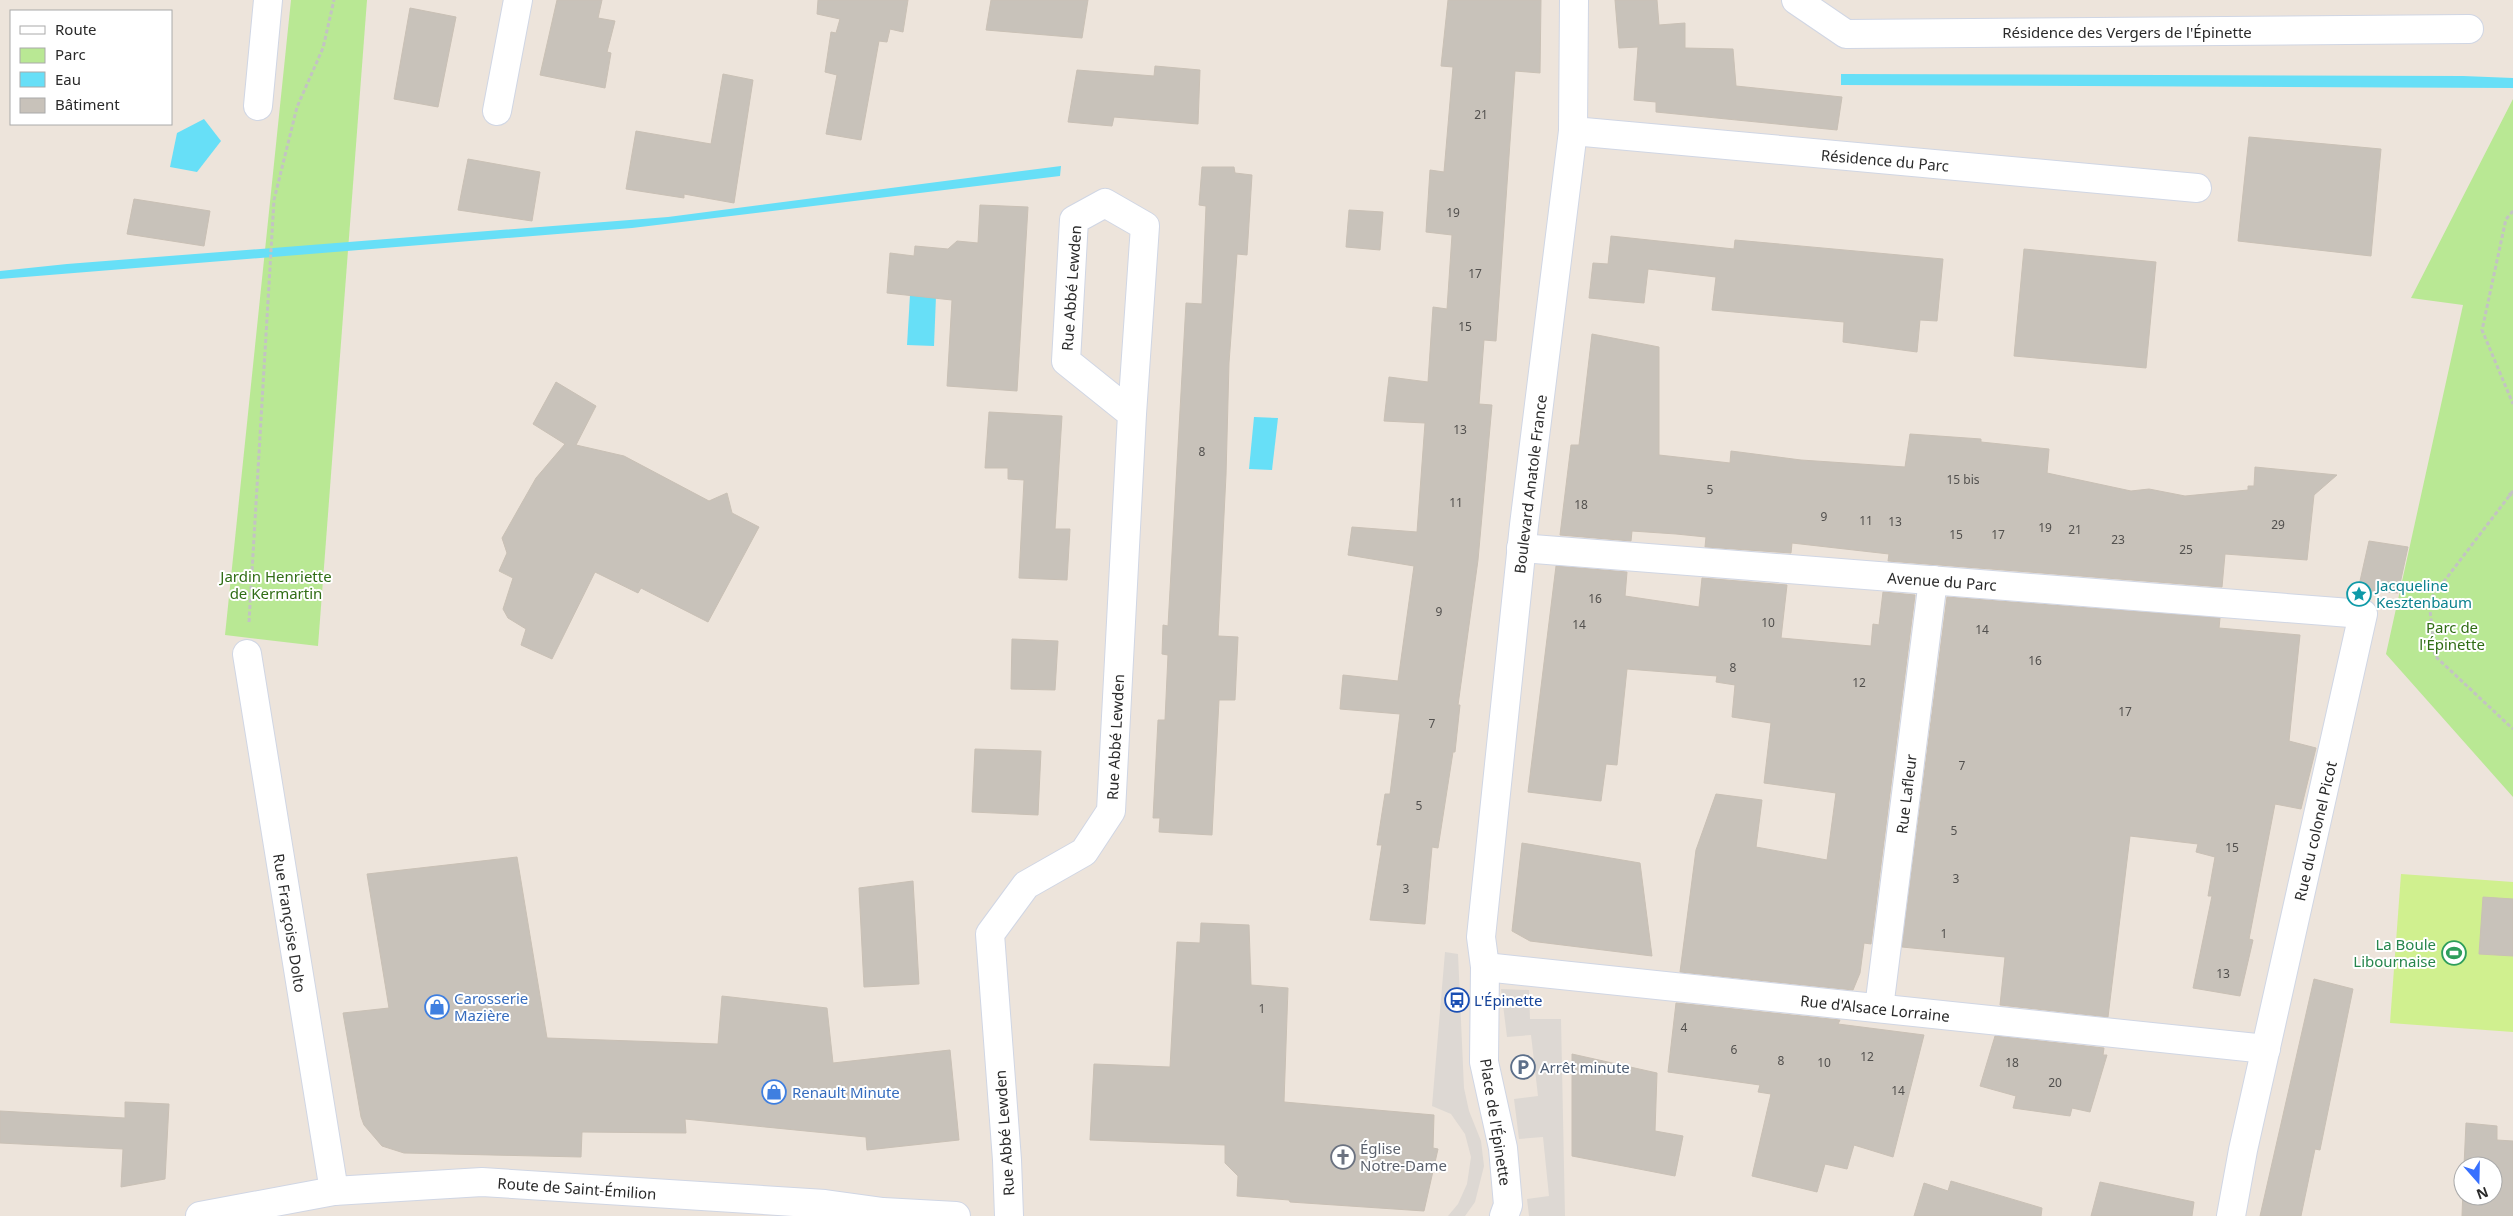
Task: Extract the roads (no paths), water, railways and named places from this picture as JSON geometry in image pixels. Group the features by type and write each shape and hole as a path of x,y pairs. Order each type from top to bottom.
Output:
{"street":[{"path":"258,106 268,0"},
{"path":"497,111 518,0"},
{"name":"Boulevard Anatole France","path":"1485,967 1481,937 1522,548 1573,131 1574,0"},
{"name":"Résidence des Vergers de l'Épinette","path":"1796,0 1846,34 2469,29"},
{"name":"Résidence du Parc","path":"1573,131 2197,188"},
{"name":"Rue Abbé Lewden","path":"1009,1216 1007,1160 990,934 1026,885 1084,852 1111,811 1132,414 1145,226 1105,203 1074,220 1066,361 1132,414"},
{"name":"Avenue du Parc","path":"1522,548 2363,614"},
{"name":"Rue Lafleur","path":"1879,1008 1933,580"},
{"name":"Rue du colonel Picot","path":"2266,1049 2363,614"},
{"name":"Rue Françoise Dolto","path":"248,654 334,1191"},
{"name":"Rue d'Alsace Lorraine","path":"1485,967 2266,1049"},
{"name":"Place de l'Épinette","path":"1485,967 1484,1062 1503,1148 1508,1206 1504,1216"},
{"path":"2232,1216 2266,1049"},
{"name":"Route de Saint-Émilion","path":"200,1216 334,1191 482,1182 825,1204 882,1214 956,1216"}],"water":[{"path":"1841,74 2463,76 2513,78 2513,88 1841,85"},
{"path":"204,119 221,141 197,172 170,167 177,133"},
{"path":"1061,166 1060,176 632,228 0,279 0,271 67,264 668,217"},
{"path":"910,295 936,296 934,346 907,345"},
{"path":"1254,417 1278,418 1272,470 1249,469"}],"place":[{"name":"Jacqueline Kesztenbaum","path":"2359,594"},
{"name":"La Boule Libournaise","path":"2454,953"},
{"name":"L'Épinette","path":"1457,1000"},
{"name":"Carosserie Mazière","path":"437,1007"},
{"name":"Arrêt minute","path":"1523,1067"},
{"name":"Renault Minute","path":"774,1092"},
{"name":"Église Notre-Dame","path":"1343,1157"}],"park label":[{"name":"Jardin Henriette de Kermartin","path":"276,584"},
{"name":"Parc de l'Épinette","path":"2452,636"}]}
